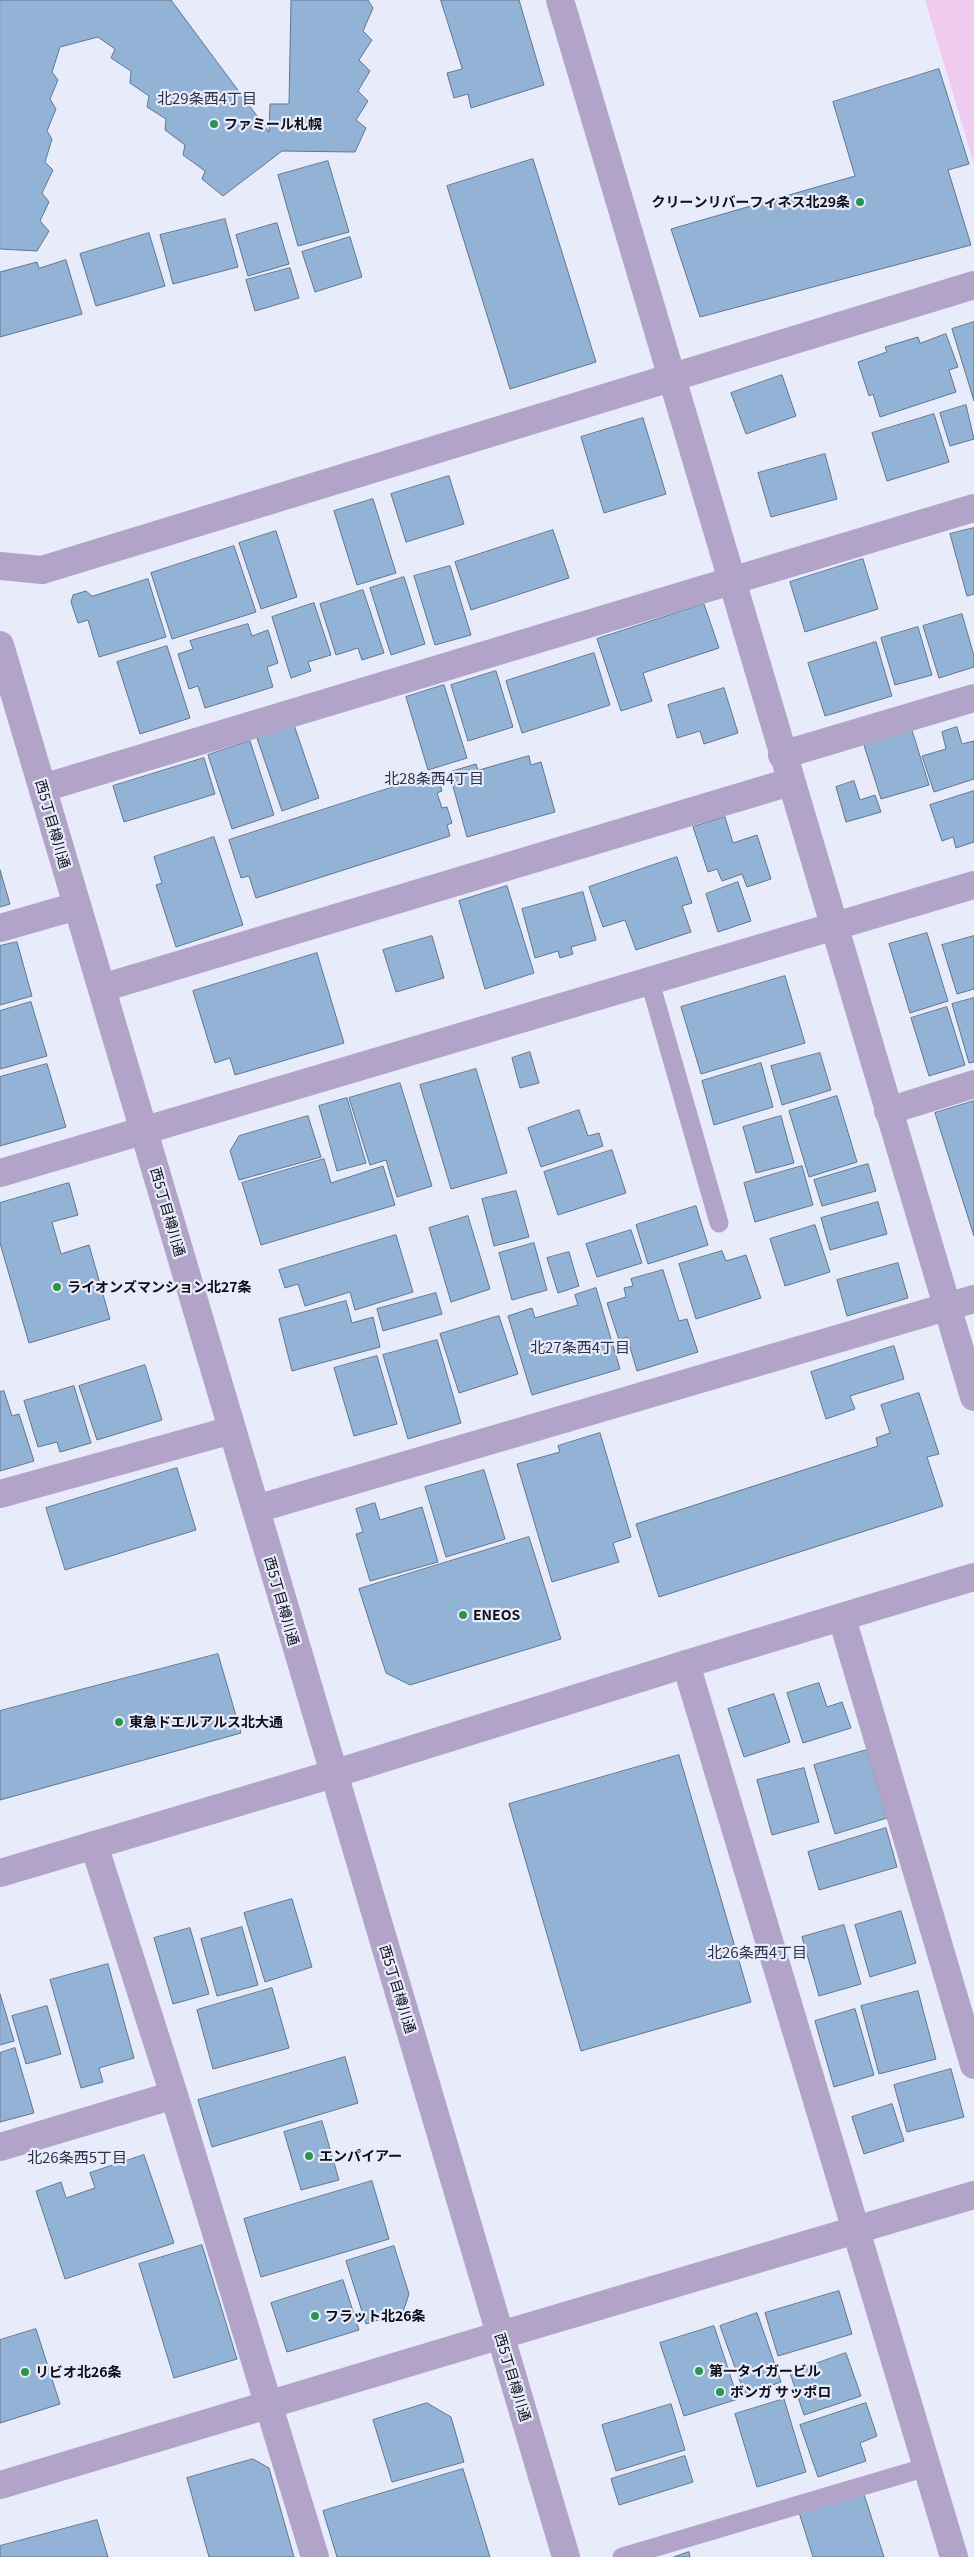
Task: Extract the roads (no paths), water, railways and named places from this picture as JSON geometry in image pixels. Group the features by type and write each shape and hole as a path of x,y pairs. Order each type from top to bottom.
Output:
{"street":[{"path":"560,0 790,782 974,1397"},
{"path":"0,566 42,570 974,286"},
{"path":"43,788 974,508"},
{"name":"西5丁目樽川通","path":"0,644 566,2557"},
{"path":"782,754 974,698"},
{"path":"102,988 790,782"},
{"path":"0,1173 834,928 974,885"},
{"path":"0,928 78,906"},
{"path":"888,1111 974,1084"},
{"path":"256,1509 974,1299"},
{"path":"0,1494 232,1430"},
{"path":"0,1873 333,1774 974,1576"},
{"path":"842,1618 974,2065"},
{"path":"686,1664 954,2557"},
{"path":"94,1845 174,2095 315,2557"},
{"path":"0,2147 174,2095"},
{"path":"0,2485 974,2195"}],"lane":[{"path":"650,982 719,1224"},
{"path":"622,2557 927,2467"}],"place":[{"name":"ファミール札幌","path":"214,124"},
{"name":"クリーンリバーフィネス北29条","path":"860,202"},
{"name":"ライオンズマンション北27条","path":"57,1287"},
{"name":"ENEOS","path":"463,1615"},
{"name":"東急ドエルアルス北大通","path":"119,1722"},
{"name":"エンパイアー","path":"309,2156"},
{"name":"フラット北26条","path":"315,2316"},
{"name":"第一タイガービル","path":"699,2371"},
{"name":"リビオ北26条","path":"25,2372"},
{"name":"ボンガ サッポロ","path":"720,2392"}],"district":[{"name":"北29条西4丁目","path":"207,98"},
{"name":"北28条西4丁目","path":"434,778"},
{"name":"北27条西4丁目","path":"580,1347"},
{"name":"北26条西4丁目","path":"757,1952"},
{"name":"北26条西5丁目","path":"77,2157"}]}
